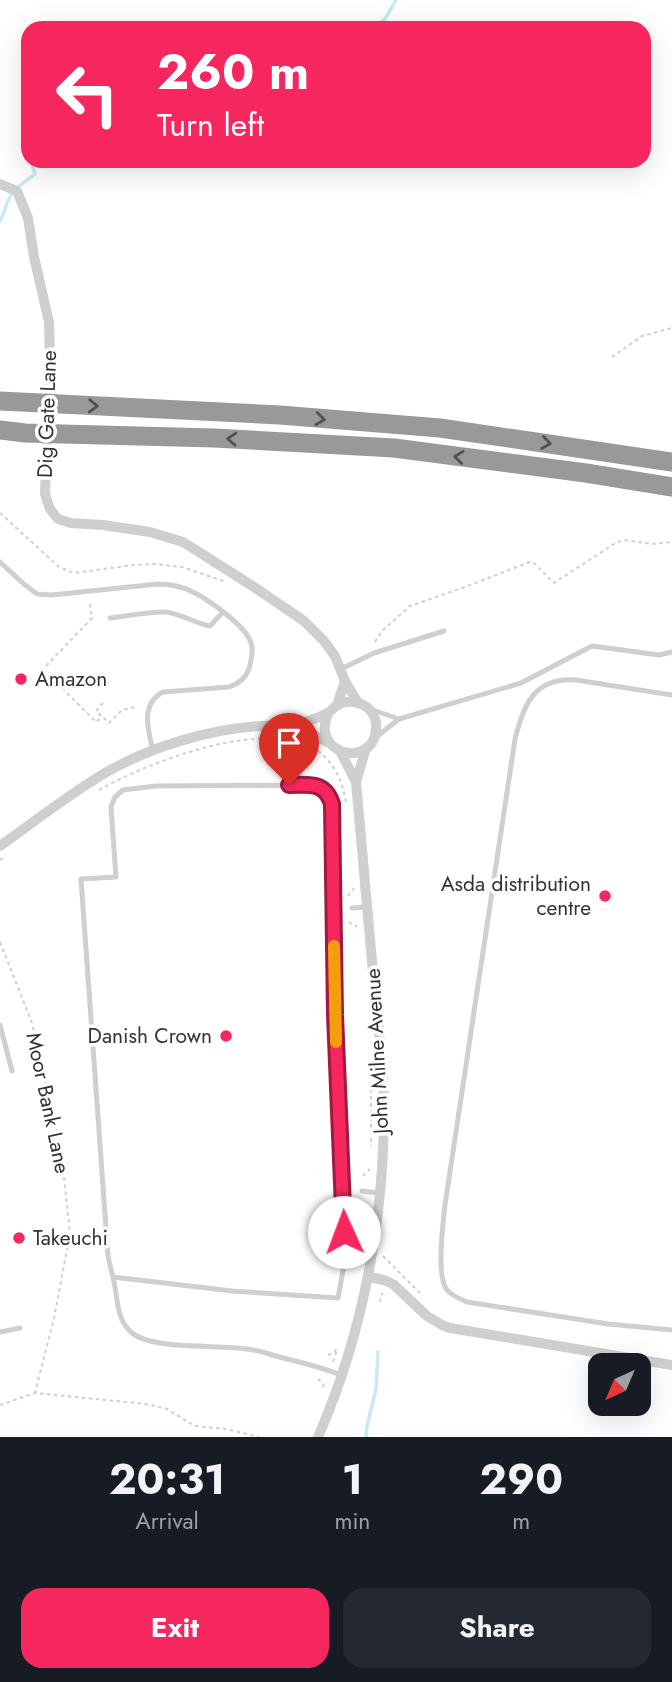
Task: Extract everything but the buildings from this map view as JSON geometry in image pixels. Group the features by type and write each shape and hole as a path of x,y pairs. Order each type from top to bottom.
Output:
{"highway":[{"path":"0,401 280,415 440,428 672,462"},
{"path":"0,431 214,438 394,448 672,487"}],"street":[{"name":"Dig Gate Lane","path":"0,184 17,191 28,218 49,322 45,494 50,509 58,519 71,523 150,531 183,542 241,578 314,630 335,656 345,681 363,705"},
{"path":"336,748 326,737 324,728 345,681"},
{"path":"0,846 55,805 106,772 153,751 206,734 260,726 294,725 351,701 363,705 373,715 376,732 370,744 354,753 336,748 294,725"},
{"name":"John Milne Avenue","path":"318,1437 341,1374 369,1277 382,1156 382,1068 356,782 370,744"},
{"name":"John Milne Avenue","path":"336,748 356,782"},
{"path":"369,1277 393,1284 427,1316 450,1328 672,1365"}],"lane":[{"path":"0,562 37,594 52,595 170,584 195,593 246,632 251,643 250,665 246,677 238,684 163,692 152,702 146,715 153,751"},
{"path":"110,618 166,612 210,626 223,612"},
{"path":"341,669 374,653 444,631"},
{"path":"370,744 399,719 521,683 592,646 659,655 672,652"},
{"path":"672,695 562,679 550,682 538,690 521,715 515,738 441,1246 444,1286 454,1296 467,1301 596,1322 672,1330"},
{"path":"363,705 399,719"},
{"path":"113,1277 232,1291 338,1298 345,1259 335,1015 332,804 329,796 315,785 156,786 123,790 115,797 111,807 116,877 80,879 108,1256 118,1311 129,1331 149,1341 198,1347 247,1348 341,1374"},
{"path":"352,908 367,907"},
{"path":"0,1027 12,1070"},
{"path":"362,1191 379,1193"},
{"path":"0,1332 20,1328"}],"path":[{"path":"612,357 642,336 672,328"},
{"path":"0,513 59,567 74,573 155,564 182,567 229,583 241,578"},
{"path":"374,653 375,641 382,631 410,606 530,562 554,583 617,542 672,542"},
{"path":"90,604 92,618 43,669 96,722 102,717"},
{"path":"103,704 96,710 109,723 122,710 135,708"},
{"path":"317,750 337,772 344,789 346,804"},
{"path":"348,896 354,885"},
{"path":"349,922 358,928 358,933"},
{"name":"Moor Bank Lane","path":"0,942 32,1024 61,1149 70,1234 54,1318 35,1393"},
{"path":"371,1072 371,1150"},
{"path":"363,1176 371,1166"},
{"path":"359,1202 366,1211 361,1245"},
{"path":"382,1253 426,1299"},
{"path":"328,1355 339,1345"},
{"path":"318,1378 324,1387 323,1394"},
{"path":"0,1405 35,1393 146,1404 167,1409 195,1426 226,1429 259,1437"}],"waterway":[{"path":"382,21 396,0"},
{"path":"18,187 35,174 33,168"},
{"path":"0,221 12,194"},
{"path":"366,1437 376,1389 378,1352"}],"slow traffic":[{"path":"334,946 336,1042"}],"place":[{"name":"Amazon","path":"21,679"},
{"name":"Asda distribution centre","path":"605,896"},
{"name":"Danish Crown","path":"226,1036"},
{"name":"Takeuchi","path":"19,1238"}],"route":[{"path":"289,785 315,785 329,796 332,804 335,1015 344,1232"}]}
